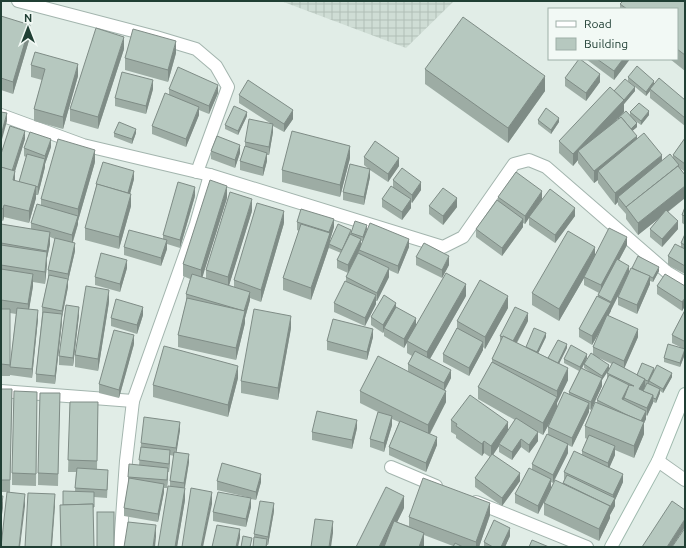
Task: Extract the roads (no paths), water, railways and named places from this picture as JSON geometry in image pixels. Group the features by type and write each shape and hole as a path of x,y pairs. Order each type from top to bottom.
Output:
{"street":[{"path":"18,1 196,49 216,66 228,87 197,172"},
{"path":"1,115 83,146 210,175 443,247 463,237 514,164 528,160 546,167 667,272 685,283"},
{"path":"120,547 126,461 133,401 196,224 210,175"},
{"path":"1,391 133,401"},
{"path":"611,547 658,461 685,394"},
{"path":"658,461 685,480"},
{"path":"391,467 449,491"},
{"path":"464,497 587,547"}]}
